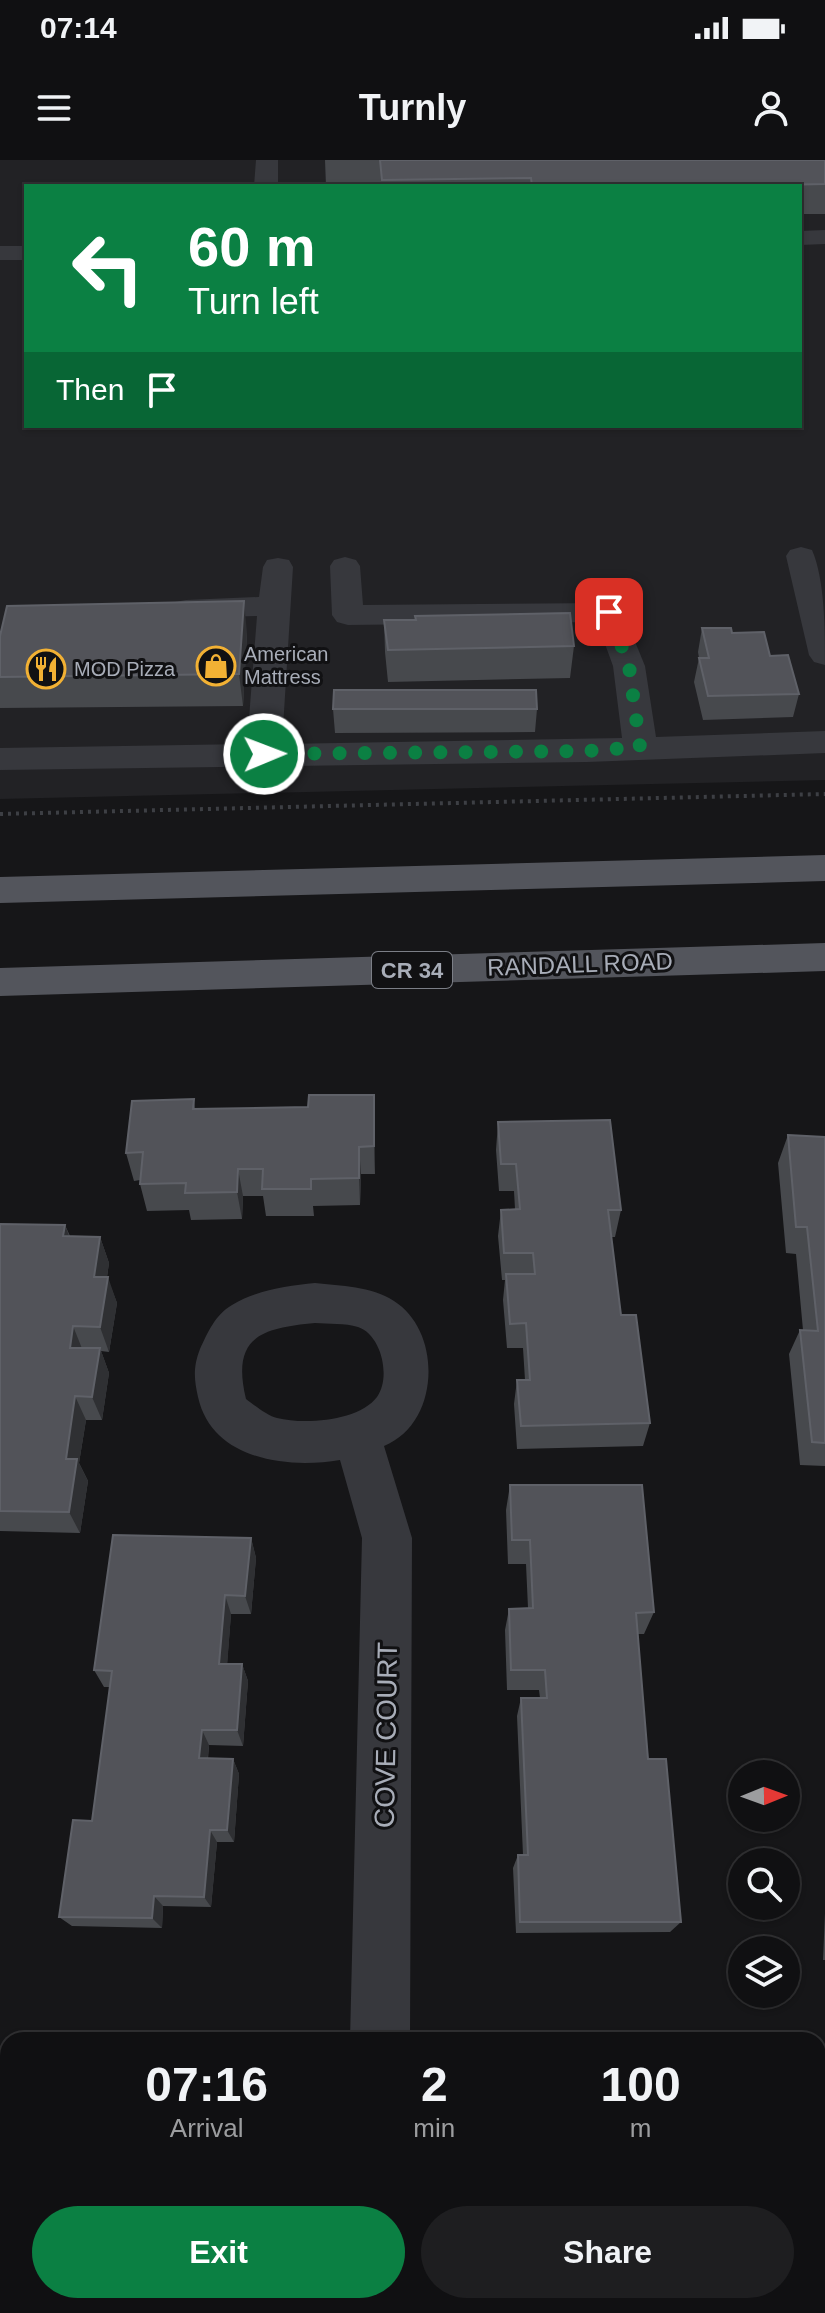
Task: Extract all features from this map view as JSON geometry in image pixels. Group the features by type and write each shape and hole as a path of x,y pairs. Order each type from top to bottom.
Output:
{"main road":[{"path":"0,890 825,868"},
{"name":"RANDALL ROAD","path":"0,982 825,957"}],"street":[{"path":"266,184 267,160"},
{"path":"802,238 825,237"},
{"path":"0,253 24,253"},
{"path":"801,556 825,655"},
{"path":"345,566 348,615 609,612 629,666 640,747"},
{"path":"264,754 278,567"},
{"path":"151,609 273,606"},
{"path":"0,759 587,751 825,742"},
{"name":"COVE COURT","path":"357,1435 387,1538 380,2032"}],"path":[{"path":"0,814 825,794"}],"shaded area":[{"path":"0,160 825,160 825,780 0,799"}],"building":[{"path":"380,160 825,160 825,184 532,184 531,178 382,180"},
{"path":"244,601 239,674 0,677 0,636 7,606"},
{"path":"570,613 574,646 388,650 384,620 416,620 415,616"},
{"path":"702,628 731,628 732,633 764,632 770,656 788,655 799,694 708,696 699,658 709,658"},
{"path":"334,690 536,690 537,709 333,709"},
{"path":"309,1095 374,1095 374,1146 359,1147 359,1178 311,1179 311,1189 262,1189 263,1169 238,1169 237,1192 185,1193 186,1183 140,1184 143,1152 126,1153 132,1101 194,1099 193,1109 308,1107"},
{"path":"610,1120 621,1210 608,1210 621,1315 636,1315 650,1423 521,1426 517,1380 530,1380 526,1323 510,1324 506,1274 535,1274 533,1253 504,1253 501,1210 520,1209 516,1164 501,1164 498,1122"},
{"path":"788,1135 825,1137 825,1443 812,1442 800,1330 818,1331 807,1227 796,1227"},
{"path":"0,1224 65,1225 63,1236 100,1237 94,1277 108,1277 100,1327 73,1326 70,1348 100,1348 92,1397 75,1396 66,1459 77,1459 69,1512 0,1511"},
{"path":"510,1485 642,1485 654,1612 636,1613 648,1759 666,1759 681,1922 520,1922 518,1855 528,1855 521,1698 547,1698 545,1670 511,1670 509,1609 533,1608 530,1540 512,1540"},
{"path":"113,1535 251,1538 245,1596 225,1595 219,1664 242,1664 237,1730 202,1730 199,1758 233,1759 227,1830 210,1830 204,1897 154,1896 152,1918 59,1917 73,1820 92,1821 112,1671 94,1670"}],"place":[{"name":"American Mattress","path":"216,666"},
{"name":"MOD Pizza","path":"46,669"}],"route":[{"path":"264,754 587,751 640,747 629,666 609,612"}]}
